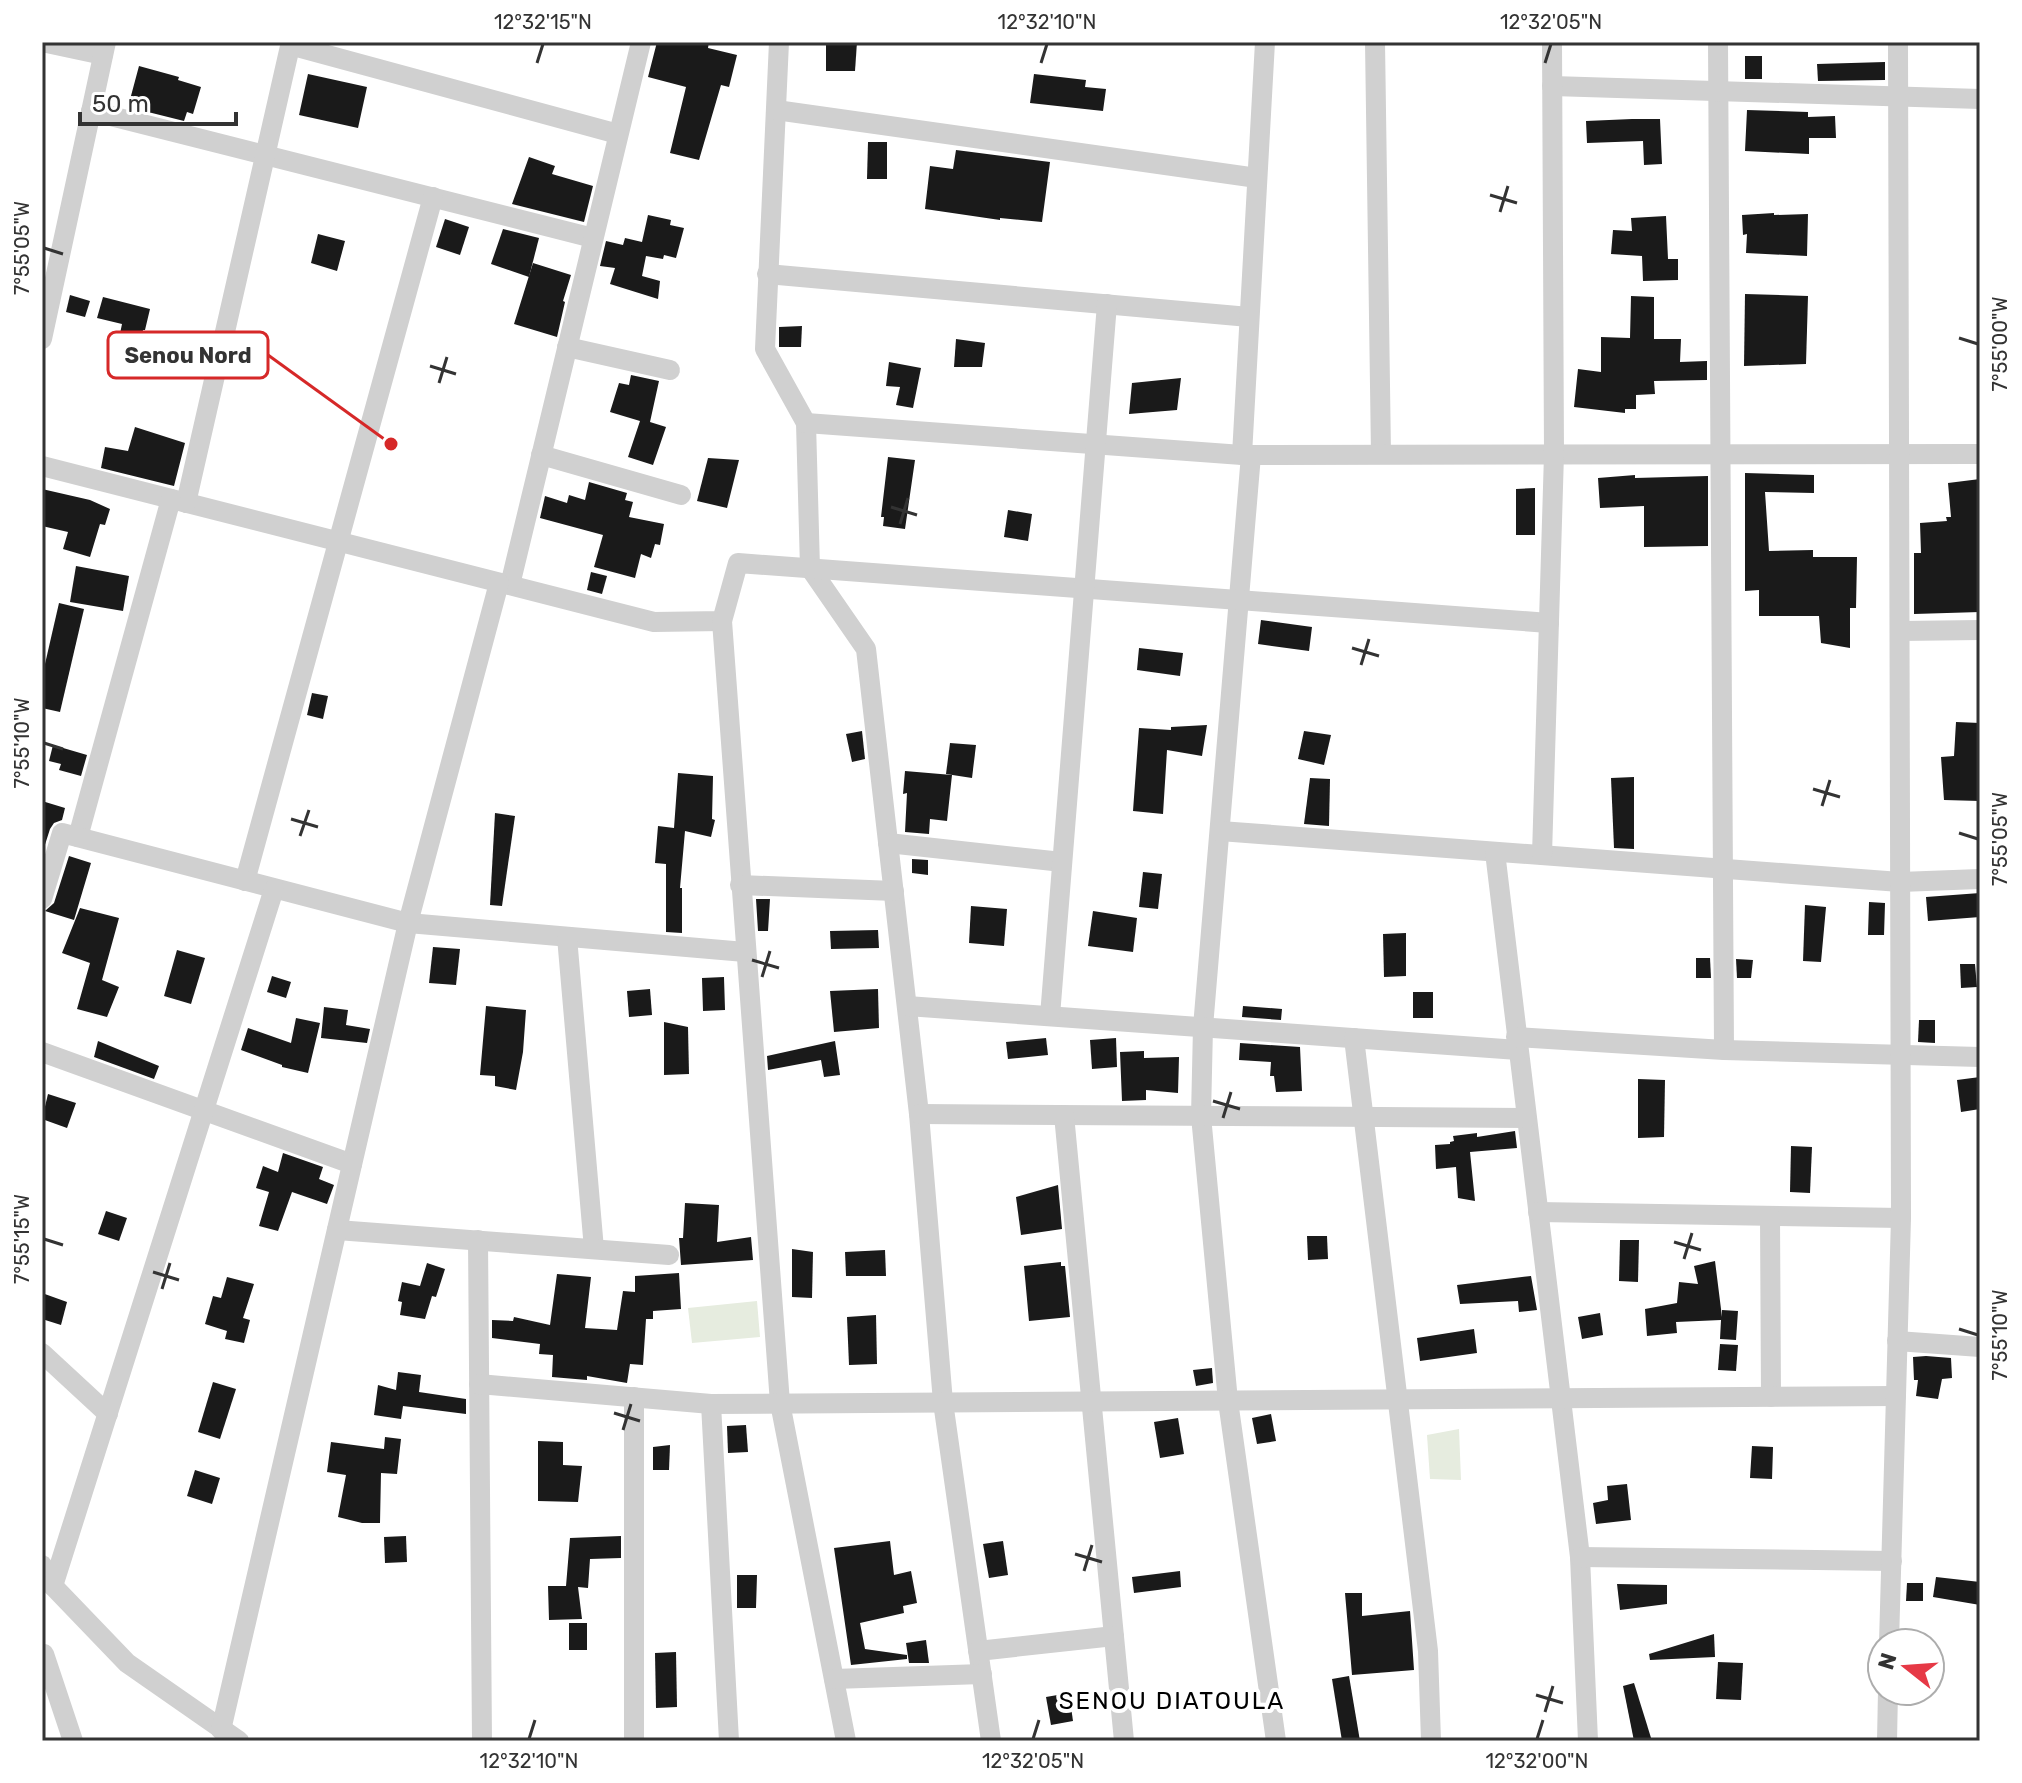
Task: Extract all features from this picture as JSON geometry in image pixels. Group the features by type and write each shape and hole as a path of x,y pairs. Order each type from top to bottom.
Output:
{"street":[{"path":"42,42 105,48 43,326"},
{"path":"42,1565 53,1586 127,1663 230,1736 337,1230 408,923 541,455 641,42"},
{"path":"779,42 765,349 806,423 810,568 866,649 919,1114 943,1402 991,1741"},
{"path":"1265,42 1249,317 1240,600 1203,1027 1201,1116 1228,1401 1276,1741"},
{"path":"1375,42 1381,454"},
{"path":"1542,855 1554,454 1552,42"},
{"path":"1718,42 1724,1050"},
{"path":"1890,1627 1901,1218 1898,42"},
{"path":"78,837 178,501 291,43 618,134"},
{"path":"1552,86 1980,99"},
{"path":"776,110 1257,178"},
{"path":"91,111 593,238"},
{"path":"245,881 433,197"},
{"path":"767,274 1249,317"},
{"path":"1050,1016 1107,304"},
{"path":"567,347 670,370"},
{"path":"806,423 1246,455 1980,454"},
{"path":"541,455 681,495"},
{"path":"42,466 654,622 722,621"},
{"path":"846,1741 780,1403 722,621 738,563 1549,623"},
{"path":"1900,631 1980,630"},
{"path":"1220,831 1900,882 1980,879"},
{"path":"42,899 62,833 408,923 745,952"},
{"path":"888,843 1062,862"},
{"path":"1495,852 1580,1557 1588,1741"},
{"path":"740,885 894,891"},
{"path":"53,1586 274,889"},
{"path":"567,937 594,1249"},
{"path":"907,1006 1354,1038 1980,1057"},
{"path":"1354,1038 1428,1651 1431,1741"},
{"path":"42,1052 352,1164"},
{"path":"919,1114 1526,1118"},
{"path":"1064,1115 1124,1741"},
{"path":"1538,1212 1901,1218"},
{"path":"1770,1217 1771,1397"},
{"path":"337,1230 669,1255"},
{"path":"478,1240 482,1741"},
{"path":"1897,1341 1980,1347"},
{"path":"42,1353 108,1414"},
{"path":"479,1384 711,1404 1896,1396"},
{"path":"634,1397 634,1741"},
{"path":"711,1404 729,1741"},
{"path":"1580,1557 1892,1561"},
{"path":"978,1651 1114,1636"},
{"path":"44,1654 73,1741"},
{"path":"834,1679 982,1674"},
{"path":"1887,1741 1888,1707"}],"shaded area":[{"path":"757,1301 760,1337 692,1343 688,1308"},
{"path":"1459,1429 1461,1480 1430,1479 1427,1435"}],"building":[{"path":"657,42 709,42 708,48 737,55 729,87 721,85 699,160 670,153 686,87 648,77"},
{"path":"826,42 857,42 855,71 826,71"},
{"path":"1745,56 1762,56 1762,79 1745,79"},
{"path":"1885,62 1885,80 1818,81 1817,64"},
{"path":"139,66 179,77 178,80 201,87 193,114 187,112 184,121 128,107"},
{"path":"308,74 367,87 358,128 299,115"},
{"path":"1034,74 1086,80 1085,87 1106,89 1103,111 1030,103"},
{"path":"1747,110 1808,112 1808,117 1835,116 1836,138 1809,138 1809,154 1745,151"},
{"path":"1660,119 1662,164 1644,165 1643,141 1587,143 1586,121"},
{"path":"868,142 887,142 887,179 867,179"},
{"path":"956,150 1050,162 1042,222 1000,220 925,209 930,166 953,169"},
{"path":"529,157 555,166 552,174 593,186 584,222 512,204"},
{"path":"1808,214 1807,256 1746,253 1747,234 1743,235 1742,215"},
{"path":"648,215 671,220 670,225 684,228 676,258 646,256 642,276 660,281 658,299 610,284 615,268 600,266 606,241 623,245 625,238 642,242"},
{"path":"1666,216 1668,259 1678,259 1678,280 1643,281 1642,256 1611,254 1613,230 1632,231 1631,218"},
{"path":"445,219 469,227 460,255 436,247"},
{"path":"503,229 539,238 529,277 491,264"},
{"path":"318,234 345,241 337,271 311,263"},
{"path":"533,263 571,275 557,337 514,324"},
{"path":"1745,294 1808,296 1806,364 1744,366"},
{"path":"70,295 90,301 85,317 66,312"},
{"path":"1631,296 1654,297 1654,339 1681,339 1680,362 1707,361 1707,380 1654,381 1655,394 1636,395 1636,409 1625,409 1625,413 1574,407 1578,369 1601,372 1601,337 1630,338"},
{"path":"103,297 150,309 135,367 114,363 122,324 97,318"},
{"path":"802,326 801,347 779,347 779,327"},
{"path":"956,339 985,343 982,367 954,367"},
{"path":"889,362 921,368 913,408 896,405 900,387 886,386"},
{"path":"631,375 659,381 650,422 666,427 653,465 628,457 640,421 610,412 619,383 629,385"},
{"path":"1181,378 1177,410 1129,414 1132,383"},
{"path":"135,427 185,443 174,486 101,468 105,447 128,451"},
{"path":"888,457 915,460 905,529 883,526 884,517 881,517"},
{"path":"708,458 739,460 727,508 697,501"},
{"path":"1745,473 1814,475 1814,493 1765,492 1769,551 1813,550 1813,557 1857,557 1856,608 1850,608 1850,648 1821,643 1819,616 1759,616 1759,590 1745,591"},
{"path":"1635,475 1635,478 1708,476 1708,546 1644,547 1644,506 1600,508 1598,478"},
{"path":"1980,479 1980,612 1914,614 1914,553 1921,553 1920,523 1947,521 1946,517 1951,517 1948,483"},
{"path":"589,482 627,493 625,500 633,502 629,517 664,524 660,545 655,544 651,558 641,554 635,578 594,567 603,535 540,518 545,496 567,503 569,495 585,500"},
{"path":"1535,488 1535,535 1516,535 1516,489"},
{"path":"42,489 90,500 110,509 105,525 100,524 90,557 63,549 68,532 42,526"},
{"path":"1008,510 1032,514 1028,541 1004,537"},
{"path":"76,566 129,576 123,611 70,602"},
{"path":"591,572 607,576 602,594 587,590"},
{"path":"59,603 84,609 60,712 42,708 42,677"},
{"path":"1261,620 1312,627 1309,651 1258,644"},
{"path":"1139,648 1183,653 1180,676 1137,670"},
{"path":"312,693 328,696 323,719 307,715"},
{"path":"1956,722 1980,723 1980,801 1944,800 1941,757 1954,756"},
{"path":"1207,725 1202,756 1167,750 1163,814 1133,811 1139,728 1171,730 1171,727"},
{"path":"862,731 865,759 852,762 846,734"},
{"path":"1304,731 1331,735 1324,765 1298,759"},
{"path":"950,743 976,745 972,778 946,774"},
{"path":"53,745 87,755 81,776 59,770 61,764 49,761"},
{"path":"905,771 952,775 947,821 930,819 929,834 905,832"},
{"path":"678,773 713,776 712,819 715,820 711,837 685,831 680,888 682,933 666,932 666,864 655,863 658,826 674,828"},
{"path":"1634,777 1634,849 1614,848 1611,778"},
{"path":"1310,778 1330,779 1329,826 1304,824"},
{"path":"42,801 65,808 62,820 50,829 42,854"},
{"path":"495,813 515,816 502,906 490,905"},
{"path":"69,856 91,863 74,920 45,911 54,903"},
{"path":"912,859 928,860 928,875 912,873"},
{"path":"1143,872 1162,874 1158,909 1139,907"},
{"path":"1980,893 1980,917 1928,921 1926,897"},
{"path":"756,899 770,899 768,931 758,931"},
{"path":"1869,902 1885,903 1884,935 1868,935"},
{"path":"1805,905 1826,907 1821,962 1803,961"},
{"path":"971,906 1007,909 1004,946 969,943"},
{"path":"80,908 119,918 102,980 119,987 107,1017 77,1009 90,963 62,953"},
{"path":"1093,911 1137,918 1133,952 1088,946"},
{"path":"878,930 879,948 831,949 830,931"},
{"path":"1406,933 1406,976 1384,977 1383,934"},
{"path":"433,947 460,949 456,985 429,983"},
{"path":"177,950 205,958 191,1004 164,996"},
{"path":"1696,958 1710,958 1711,978 1696,978"},
{"path":"1736,959 1753,960 1751,978 1737,978"},
{"path":"1960,964 1975,964 1977,987 1961,988"},
{"path":"272,976 291,982 286,998 267,992"},
{"path":"724,977 725,1010 703,1011 702,978"},
{"path":"650,989 652,1015 629,1017 627,991"},
{"path":"878,989 879,1028 834,1032 830,991"},
{"path":"1413,992 1433,992 1433,1018 1413,1018"},
{"path":"486,1006 526,1010 516,1090 495,1086 495,1076 480,1075"},
{"path":"1243,1006 1282,1009 1281,1020 1242,1017"},
{"path":"324,1007 348,1010 346,1025 370,1029 367,1043 321,1038"},
{"path":"296,1018 320,1023 308,1073 282,1067 241,1050 248,1028 291,1043"},
{"path":"1919,1020 1935,1020 1935,1043 1918,1042"},
{"path":"664,1022 688,1027 689,1074 664,1075"},
{"path":"1046,1038 1048,1055 1008,1059 1006,1042"},
{"path":"1116,1038 1117,1067 1092,1069 1090,1040"},
{"path":"98,1041 159,1066 154,1079 94,1057"},
{"path":"835,1041 840,1075 824,1077 821,1060 768,1070 767,1056"},
{"path":"1240,1043 1300,1047 1302,1091 1276,1092 1274,1076 1270,1076 1271,1062 1239,1060"},
{"path":"1144,1051 1144,1058 1179,1057 1178,1093 1146,1090 1146,1100 1122,1101 1120,1052"},
{"path":"1980,1077 1980,1109 1961,1112 1957,1080"},
{"path":"1638,1079 1665,1080 1664,1137 1638,1138"},
{"path":"48,1094 76,1103 67,1128 42,1119"},
{"path":"1515,1131 1517,1148 1470,1152 1475,1201 1458,1198 1456,1167 1436,1169 1435,1145 1450,1144 1454,1141 1453,1136 1477,1133 1477,1137"},
{"path":"1791,1146 1812,1147 1810,1193 1790,1192"},
{"path":"283,1153 323,1167 319,1179 334,1185 327,1204 292,1192 278,1231 259,1226 269,1192 256,1188 263,1166 278,1172"},
{"path":"1058,1185 1062,1229 1021,1235 1016,1197"},
{"path":"685,1203 719,1205 717,1242 751,1237 753,1260 681,1265 679,1238 683,1238"},
{"path":"106,1211 127,1218 119,1241 98,1234"},
{"path":"1307,1236 1327,1236 1328,1259 1308,1260"},
{"path":"1620,1240 1639,1240 1638,1282 1619,1281"},
{"path":"792,1249 813,1252 812,1298 792,1297"},
{"path":"885,1250 886,1276 846,1276 845,1252"},
{"path":"1715,1261 1722,1317 1722,1310 1738,1311 1736,1340 1720,1339 1721,1320 1676,1322 1677,1333 1647,1336 1645,1309 1677,1303 1679,1282 1698,1284 1694,1266"},
{"path":"1061,1262 1061,1266 1065,1266 1070,1317 1029,1321 1024,1266"},
{"path":"427,1263 445,1269 425,1319 400,1315 402,1302 398,1301 402,1282 420,1286"},
{"path":"679,1273 681,1309 653,1311 653,1319 646,1319 643,1365 630,1364 627,1383 587,1376 587,1380 552,1377 553,1355 539,1354 540,1344 492,1338 492,1320 513,1321 514,1317 550,1325 557,1274 591,1277 585,1328 617,1330 623,1291 635,1292 635,1276"},
{"path":"1531,1276 1537,1310 1519,1312 1518,1301 1460,1304 1457,1285"},
{"path":"227,1277 254,1284 243,1318 250,1320 244,1343 225,1339 227,1331 205,1324 213,1296 221,1298"},
{"path":"42,1293 67,1302 61,1325 42,1319"},
{"path":"1600,1313 1603,1335 1582,1339 1578,1317"},
{"path":"876,1315 877,1364 849,1365 847,1317"},
{"path":"1474,1329 1477,1353 1420,1361 1417,1338"},
{"path":"1720,1344 1738,1345 1736,1371 1718,1370"},
{"path":"1913,1357 1951,1358 1952,1378 1942,1379 1938,1399 1916,1396 1918,1380 1914,1380"},
{"path":"1212,1368 1213,1383 1196,1386 1193,1370"},
{"path":"398,1372 421,1375 419,1392 466,1399 466,1414 403,1406 401,1419 374,1415 378,1385 396,1390"},
{"path":"213,1382 236,1389 220,1439 198,1432"},
{"path":"1271,1414 1276,1441 1257,1444 1252,1418"},
{"path":"1178,1418 1184,1454 1160,1458 1154,1422"},
{"path":"746,1425 748,1452 728,1453 727,1426"},
{"path":"385,1437 401,1439 397,1474 381,1473 380,1523 362,1523 338,1517 346,1475 327,1472 331,1442 384,1449"},
{"path":"538,1441 563,1442 563,1465 582,1466 578,1502 538,1501"},
{"path":"670,1445 669,1470 653,1470 653,1447"},
{"path":"1752,1446 1773,1447 1772,1479 1750,1478"},
{"path":"195,1470 220,1478 212,1504 187,1496"},
{"path":"1627,1484 1631,1520 1596,1524 1593,1503 1608,1500 1607,1486"},
{"path":"406,1536 407,1562 385,1563 384,1537"},
{"path":"621,1536 621,1558 590,1559 588,1588 578,1587 582,1619 549,1620 548,1586 566,1586 570,1538"},
{"path":"890,1541 894,1575 911,1571 917,1603 903,1606 904,1613 860,1623 865,1649 907,1655 907,1659 851,1665 834,1548"},
{"path":"1003,1541 1008,1575 989,1578 983,1544"},
{"path":"1180,1571 1181,1587 1134,1593 1132,1577"},
{"path":"737,1575 757,1575 756,1608 737,1608"},
{"path":"1936,1577 1980,1582 1980,1605 1933,1597"},
{"path":"1907,1583 1923,1583 1923,1601 1906,1601"},
{"path":"1617,1584 1667,1585 1667,1604 1620,1610"},
{"path":"1345,1593 1362,1593 1362,1616 1410,1611 1414,1670 1352,1675"},
{"path":"569,1623 587,1623 587,1650 569,1650"},
{"path":"1714,1634 1715,1657 1650,1660 1649,1654"},
{"path":"926,1640 929,1663 909,1663 906,1643"},
{"path":"676,1652 677,1707 656,1708 655,1653"},
{"path":"1718,1662 1743,1663 1741,1700 1716,1699"},
{"path":"1349,1676 1360,1741 1342,1741 1332,1679"},
{"path":"1634,1683 1652,1741 1634,1741 1623,1686"},
{"path":"1069,1693 1073,1721 1051,1725 1046,1697"}],"place":[{"name":"Senou Nord","path":"391,444"}],"district":[{"name":"SENOU DIATOULA","path":"1172,1701"}]}
